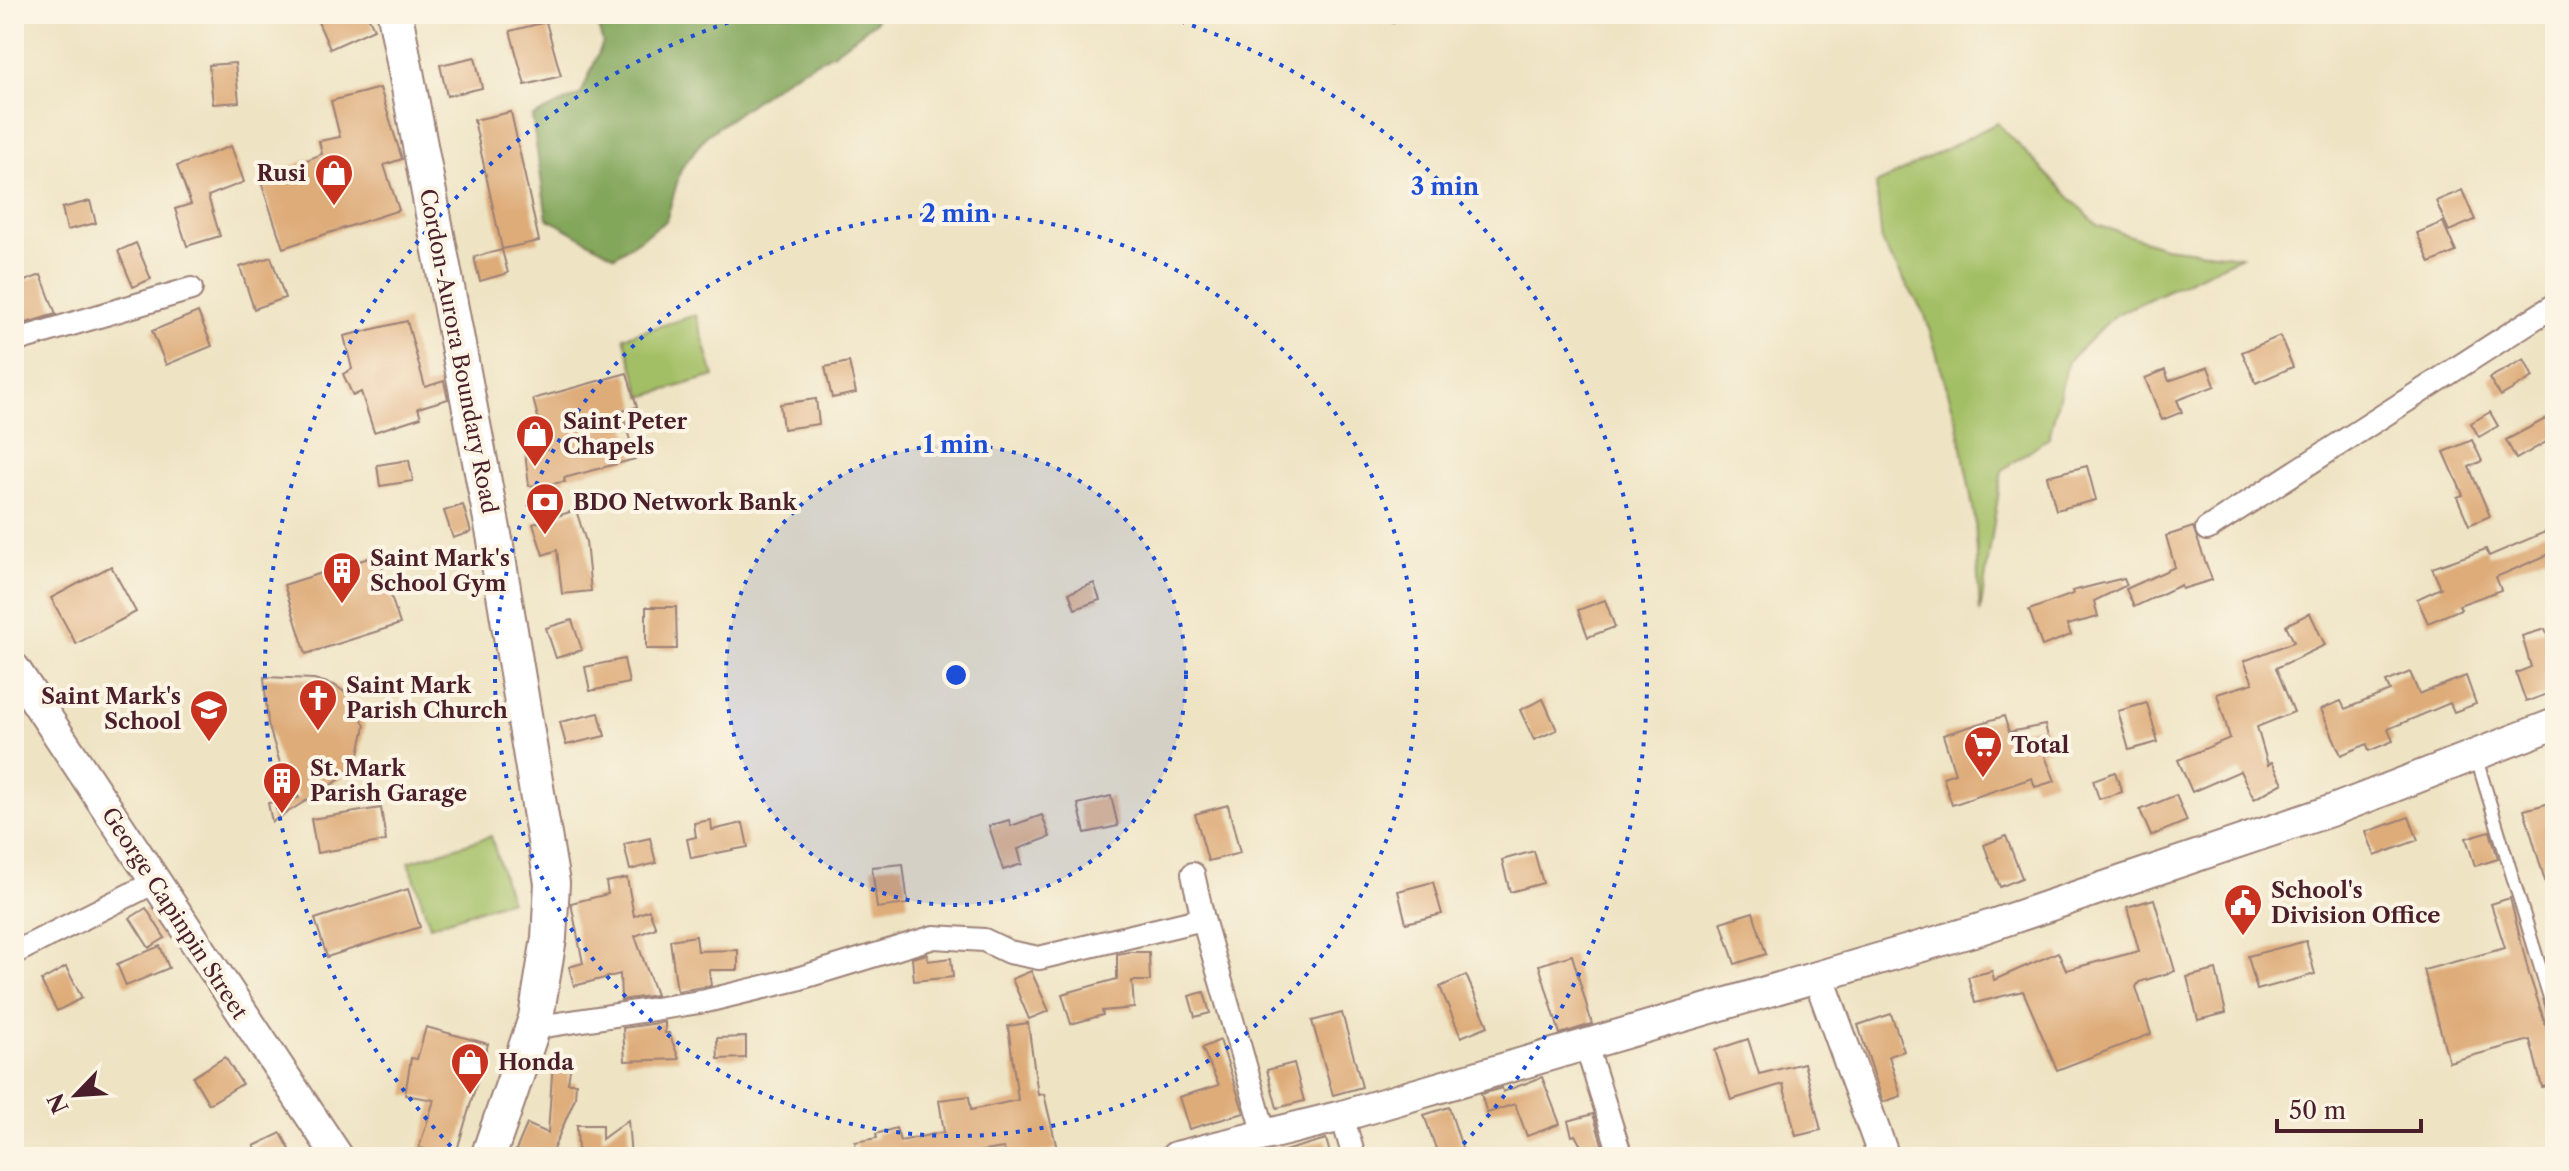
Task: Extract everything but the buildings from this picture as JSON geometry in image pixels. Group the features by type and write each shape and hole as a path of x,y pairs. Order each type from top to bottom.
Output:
{"main road":[{"name":"Cordon-Aurora Boundary Road","path":"395,14 495,540 552,883 549,938 532,1028 488,1157"},
{"name":"George Capinpin Street","path":"14,668 338,1157"},
{"path":"1176,1157 1342,1116 1977,930 2333,810 2475,754 2554,729"},
{"path":"1819,978 1884,1157"}],"street":[{"path":"14,341 191,289"},
{"path":"2207,529 2555,305"},
{"path":"1193,874 1265,1135"},
{"path":"14,953 155,882"},
{"path":"532,1028 706,1001 797,979 934,937 984,940 1009,952 1039,958 1203,919"},
{"path":"1586,1045 1621,1157"},
{"path":"1342,1116 1354,1157"}],"lane":[{"path":"2475,754 2555,1016"}],"path":[{"path":"1393,24 1394,14"}],"green space":[{"path":"594,14 875,14 876,21 834,53 791,75 706,136 681,169 666,221 615,256 547,218 532,117 581,94 603,43"},
{"path":"1997,123 2097,225 2164,247 2241,256 2115,315 2068,361 2049,437 2002,470 1980,613 1975,519 1958,425 1925,315 1882,243 1876,184"},
{"path":"696,315 714,376 642,397 624,337"},
{"path":"491,836 510,900 430,926 409,862"}],"place":[{"name":"Rusi","path":"334,207"},
{"name":"Saint Peter Chapels","path":"535,468"},
{"name":"BDO Network Bank","path":"545,536"},
{"name":"Saint Mark's School Gym","path":"342,605"},
{"name":"Saint Mark Parish Church","path":"318,732"},
{"name":"Saint Mark's School","path":"209,743"},
{"name":"Total","path":"1983,779"},
{"name":"St. Mark Parish Garage","path":"282,815"},
{"name":"School's Division Office","path":"2243,937"},
{"name":"Honda","path":"470,1096"}]}
